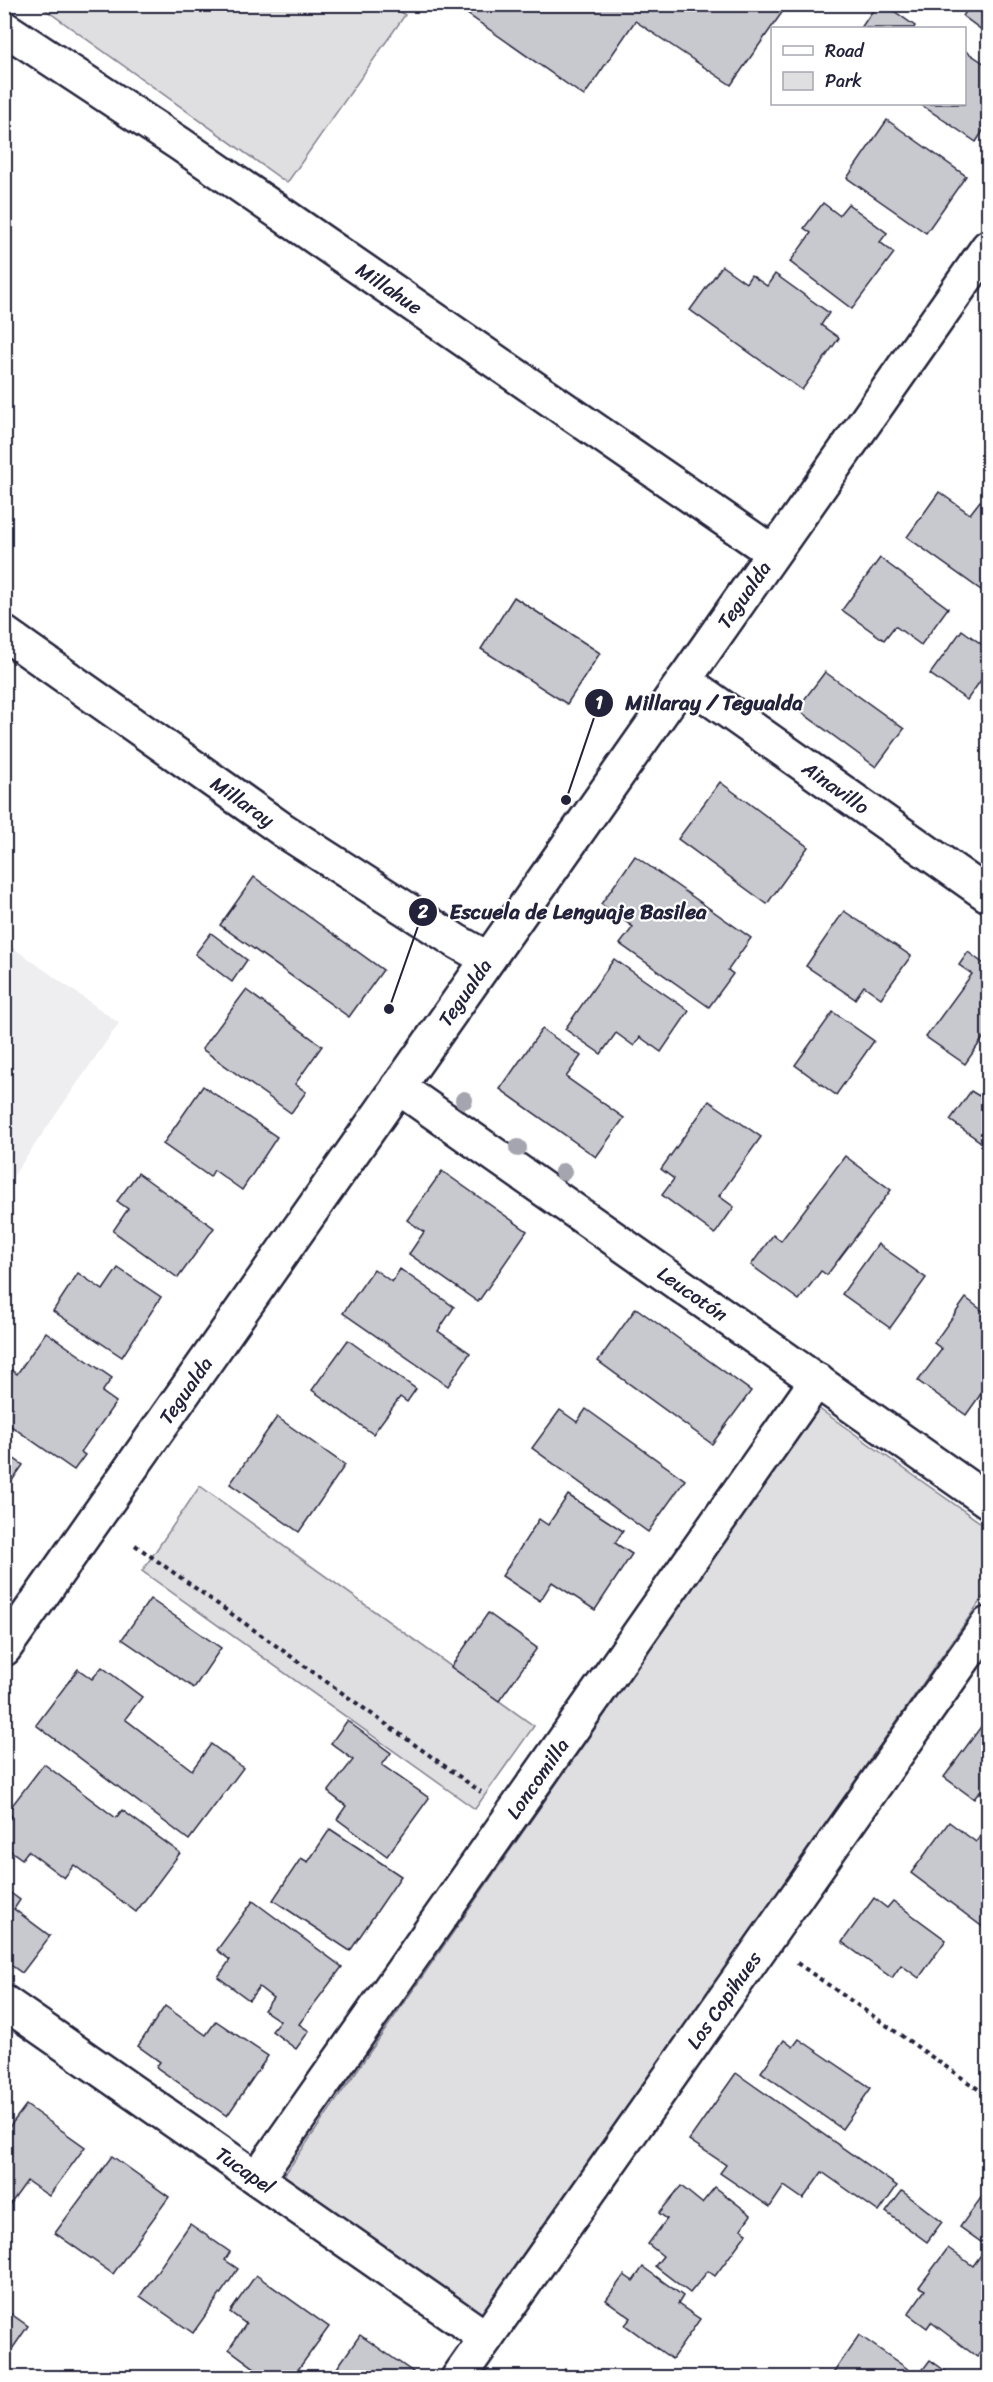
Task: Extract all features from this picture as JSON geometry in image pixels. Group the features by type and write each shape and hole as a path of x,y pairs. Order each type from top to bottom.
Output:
{"street":[{"name":"Millahue","path":"4,28 180,144 772,552"},
{"name":"Tegualda","path":"4,1648 988,247"},
{"name":"Millaray","path":"4,633 283,830 456,941 488,959"},
{"name":"Ainavillo","path":"684,680 988,895"},
{"name":"Leucotón","path":"398,1087 988,1501"},
{"name":"Loncomilla","path":"257,2178 817,1380"},
{"name":"Los Copihues","path":"458,2378 988,1624"},
{"name":"Tucapel","path":"4,2002 486,2338"}],"path":[{"path":"135,1545 512,1815"},
{"path":"765,1941 988,2096"}],"shaded area":[{"path":"5,942 119,1023 5,1188"}],"green space":[{"path":"39,5 391,5 405,15 287,183"},
{"path":"818,1408 988,1528 988,1590 477,2324 278,2184"},
{"path":"200,1486 534,1726 475,1809 142,1571"}],"building":[{"path":"453,4 788,4 731,85 635,21 584,96"},
{"path":"877,4 884,4 915,26 914,27 862,27"},
{"path":"971,4 988,4 986,33 963,16"},
{"path":"966,51 988,66 988,123 976,142 921,105 966,105"},
{"path":"887,120 966,176 926,233 847,178"},
{"path":"823,203 839,215 848,204 887,233 880,242 894,253 852,309 790,262 811,233 804,228"},
{"path":"722,266 746,283 751,275 767,286 775,274 829,313 821,325 839,338 802,390 690,310"},
{"path":"988,421 988,439 980,433"},
{"path":"939,492 970,514 980,501 988,507 988,595 907,537"},
{"path":"880,558 948,608 921,645 895,626 884,640 842,610"},
{"path":"514,597 600,653 567,704 481,649"},
{"path":"962,630 988,649 988,670 967,700 930,674"},
{"path":"825,672 904,729 876,767 797,709"},
{"path":"720,782 808,847 767,904 678,839"},
{"path":"635,856 751,938 728,970 733,974 709,1007 620,944 633,927 601,904"},
{"path":"254,877 383,970 349,1017 220,925"},
{"path":"844,911 911,956 881,998 864,986 855,999 806,966"},
{"path":"211,933 247,960 232,982 195,954"},
{"path":"968,952 988,967 988,1031 965,1064 926,1037 972,974 959,965"},
{"path":"614,959 689,1011 661,1052 640,1037 634,1046 616,1033 601,1054 565,1029"},
{"path":"246,990 322,1046 295,1084 306,1092 291,1113 202,1049"},
{"path":"833,1012 874,1041 836,1095 795,1065"},
{"path":"542,1029 581,1056 566,1077 624,1118 596,1157 500,1089"},
{"path":"988,1082 988,1147 950,1120 971,1091 979,1096"},
{"path":"203,1086 277,1137 242,1190 214,1170 210,1177 163,1144"},
{"path":"709,1101 761,1137 719,1196 734,1207 715,1234 662,1195 674,1179 661,1169"},
{"path":"845,1156 891,1190 827,1275 821,1271 799,1300 751,1265 773,1235 781,1241"},
{"path":"442,1171 527,1231 478,1302 409,1254 424,1232 407,1220"},
{"path":"138,1173 214,1228 178,1278 113,1231 128,1209 117,1201"},
{"path":"878,1244 926,1278 890,1328 842,1294"},
{"path":"118,1268 161,1297 122,1357 53,1311 78,1273 103,1290"},
{"path":"374,1269 392,1282 400,1269 454,1307 438,1331 470,1353 448,1386 343,1313"},
{"path":"966,1298 988,1315 988,1384 966,1415 918,1381 942,1349 934,1343"},
{"path":"636,1308 751,1391 712,1444 598,1361"},
{"path":"46,1332 112,1378 102,1392 116,1402 81,1452 85,1455 74,1470 4,1421 4,1365 17,1374"},
{"path":"348,1340 416,1389 407,1402 400,1397 373,1434 312,1390"},
{"path":"586,1409 685,1480 648,1532 532,1448 560,1410 577,1422"},
{"path":"277,1417 345,1465 299,1532 230,1484"},
{"path":"4,1452 23,1465 4,1492"},
{"path":"568,1495 623,1531 615,1543 632,1554 595,1610 552,1582 540,1601 502,1576 539,1519 548,1525"},
{"path":"150,1599 221,1648 194,1688 122,1639"},
{"path":"488,1613 537,1648 499,1701 451,1667"},
{"path":"102,1667 142,1697 125,1719 192,1770 211,1744 243,1768 189,1840 36,1725 78,1669 92,1679"},
{"path":"988,1717 988,1797 980,1791 974,1799 944,1777"},
{"path":"347,1721 391,1753 382,1765 429,1798 387,1856 337,1819 346,1806 328,1792 353,1760 331,1743"},
{"path":"44,1764 116,1818 122,1810 180,1853 136,1912 74,1865 64,1878 28,1851 22,1859 4,1846 4,1826 12,1816 7,1812"},
{"path":"949,1822 976,1842 983,1832 988,1836 988,1931 911,1873"},
{"path":"330,1829 401,1876 350,1951 273,1900 301,1858 308,1862"},
{"path":"4,1888 20,1900 14,1909 50,1936 22,1973 4,1960"},
{"path":"874,1898 887,1908 893,1901 946,1940 919,1978 901,1965 892,1978 842,1942"},
{"path":"253,1901 342,1967 299,2024 309,2031 296,2049 272,2031 280,2021 264,2010 273,1998 259,1987 249,2000 218,1977 230,1960 217,1950"},
{"path":"165,2006 206,2035 216,2021 268,2056 227,2116 156,2067 160,2062 138,2046"},
{"path":"799,2039 871,2088 842,2129 761,2072 784,2040 793,2047"},
{"path":"736,2073 897,2186 879,2212 822,2172 803,2199 784,2186 770,2207 720,2173 726,2165 689,2140"},
{"path":"26,2105 85,2147 49,2196 27,2181 4,2213 4,2134"},
{"path":"112,2156 169,2197 113,2274 55,2233"},
{"path":"681,2186 702,2203 715,2187 751,2215 741,2229 747,2233 715,2276 708,2271 690,2293 655,2266 663,2256 648,2244 667,2219 659,2213"},
{"path":"988,2188 988,2247 960,2227"},
{"path":"902,2191 942,2222 927,2242 886,2212"},
{"path":"190,2224 230,2252 225,2260 238,2269 193,2333 140,2296"},
{"path":"948,2248 973,2266 983,2252 988,2256 988,2342 977,2357 931,2322 927,2328 908,2314 925,2290 919,2287"},
{"path":"643,2267 683,2296 678,2304 700,2319 672,2359 625,2325 631,2318 606,2300 624,2275 633,2281"},
{"path":"256,2275 329,2327 292,2378 268,2378 229,2349 246,2324 230,2312"},
{"path":"4,2309 28,2326 8,2355 4,2353"},
{"path":"360,2335 413,2372 409,2378 330,2378"},
{"path":"859,2335 918,2376 930,2360 955,2378 830,2378"},
{"path":"565,2369 576,2378 559,2378"}],"place":[{"name":"Millaray / Tegualda","path":"566,800"},
{"name":"Escuela de Lenguaje Basilea","path":"389,1009"}]}
